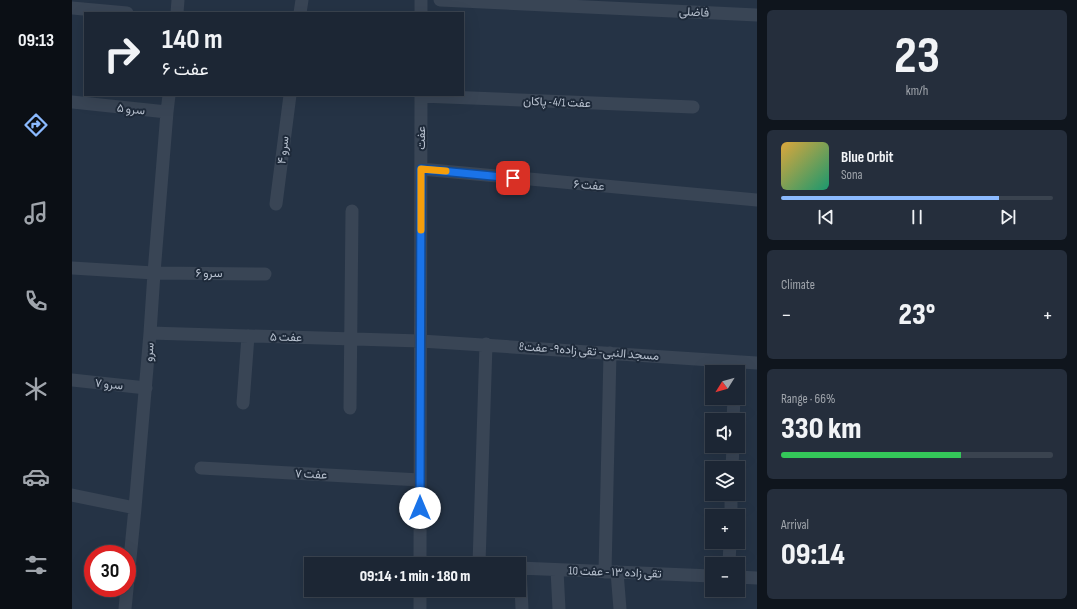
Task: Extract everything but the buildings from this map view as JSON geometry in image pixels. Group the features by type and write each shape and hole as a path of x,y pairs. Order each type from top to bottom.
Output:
{"street":[{"path":"177,12 178,0"},
{"path":"300,12 302,0"},
{"path":"421,0 421,12"},
{"name":"فاضلی","path":"440,0 757,15"},
{"path":"72,8 116,12"},
{"name":"سرو","path":"125,609 146,388 169,96"},
{"name":"سرو ۴","path":"276,204 290,96"},
{"name":"عفت 4/1- پاکان","path":"421,96 693,107"},
{"name":"عفت","path":"420,557 421,96"},
{"name":"سرو ۵","path":"72,102 167,112"},
{"name":"عفت ۶","path":"421,169 757,200"},
{"path":"350,408 352,211"},
{"name":"سرو ۶","path":"72,268 154,272 265,274"},
{"name":"عفت ۵","path":"150,333 421,340"},
{"path":"243,403 248,336"},
{"name":"مسجد النبی- تقی زاده۹- عفت8","path":"421,340 610,353 717,365"},
{"path":"479,557 486,344"},
{"path":"610,353 611,572 620,609"},
{"name":"مسجد النبی- تقی زاده۹- عفت8","path":"745,365 757,363"},
{"name":"سرو ۷","path":"72,380 146,388"},
{"name":"عفت ۷","path":"201,468 420,480"},
{"path":"72,495 135,508"},
{"name":"تقی زاده ۱۳ - عفت 10","path":"526,568 705,576"},
{"path":"557,570 559,609"},
{"path":"745,577 757,578"},
{"path":"420,597 420,609"},
{"path":"521,597 522,609"}],"slow traffic":[{"path":"421,230 421,169 446,171"}],"route":[{"path":"420,508 421,169 513,178"}]}
